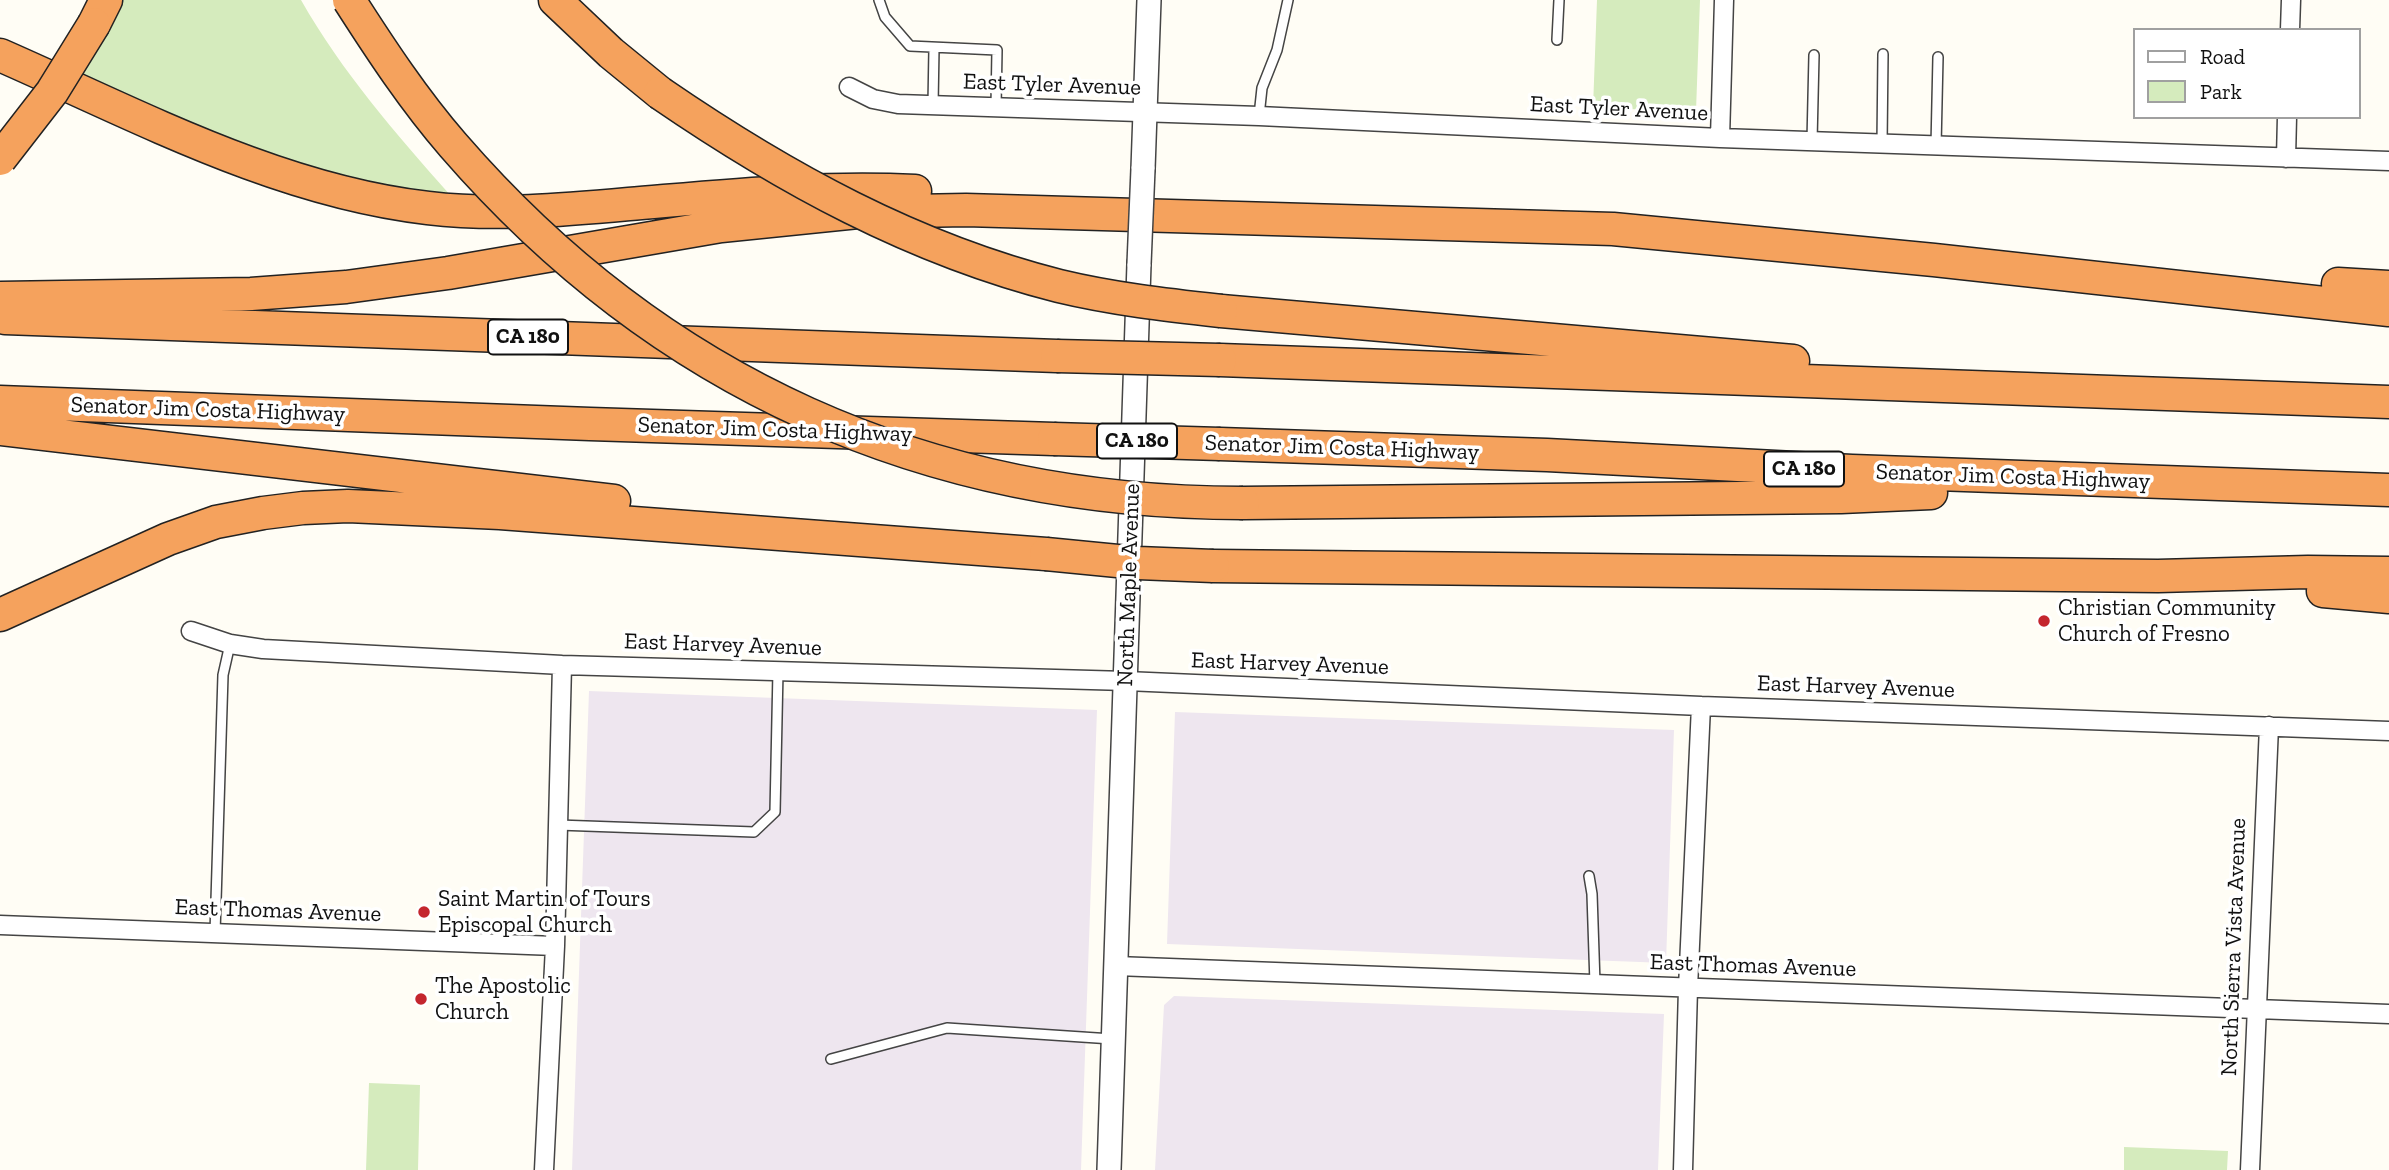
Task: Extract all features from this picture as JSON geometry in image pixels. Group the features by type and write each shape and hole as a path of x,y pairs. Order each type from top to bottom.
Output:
{"highway":[{"path":"349,0 410,90 452,144 549,244 653,328 711,365 776,400 837,428 972,472 1069,492 1181,503 1841,497 2158,482"},
{"path":"555,0 611,53 660,93 746,151 792,178 845,206 967,258 1089,293 1160,305 1222,311 2161,394"},
{"path":"0,159 52,92 100,12"},
{"path":"0,55 265,169 320,187 374,200 429,208 541,211 778,191 859,189 968,193 1210,216"},
{"path":"0,298 251,294 346,287 448,273 721,226 858,212 967,210 1613,229 1934,260 2389,310"},
{"path":"1934,260 2132,267 2389,287"},
{"name":"CA 180","path":"0,318 2389,402"},
{"name":"Senator Jim Costa Highway","path":"0,402 1547,455 1852,471 2389,490"},
{"path":"0,429 1138,563 2158,576 2389,573"},
{"path":"0,615 168,539 216,522 303,508 359,506 500,513 1046,554"},
{"path":"2158,576 2389,597"}],"street":[{"name":"North Maple Avenue","path":"1109,1170 1149,0"},
{"path":"1720,138 1724,0"},
{"path":"2290,28 2291,0"},
{"name":"East Tyler Avenue","path":"849,87 873,99 933,106 1259,116 1720,138 2389,161"},
{"path":"2286,158 2287,119"},
{"name":"East Harvey Avenue","path":"191,631 230,644 263,649 562,665 1126,681 1702,706 2389,731"},
{"path":"544,1170 555,946 562,665"},
{"path":"1683,1170 1688,988 1702,706"},
{"name":"North Sierra Vista Avenue","path":"2250,1170 2269,726"},
{"name":"East Thomas Avenue","path":"0,925 555,946"},
{"name":"East Thomas Avenue","path":"1116,966 2389,1014"}],"lane":[{"path":"878,0 884,17 910,46 997,50 996,108"},
{"path":"1259,116 1262,88 1278,50 1289,0"},
{"path":"1557,40 1559,0"},
{"path":"933,106 934,48"},
{"path":"1882,144 1883,54"},
{"path":"1812,141 1814,55"},
{"path":"1936,146 1938,57"},
{"path":"215,933 223,675 230,644"},
{"path":"558,825 754,832 775,812 778,671"},
{"path":"1589,876 1595,984"},
{"path":"831,1059 947,1028 1113,1039"}],"shaded area":[{"path":"589,691 1097,710 1081,1170 572,1170"},
{"path":"1175,712 1674,730 1666,963 1167,944"},
{"path":"1174,996 1664,1014 1658,1170 1155,1170 1164,1005"}],"green space":[{"path":"123,0 301,0 352,77 390,126 451,196 371,182 293,162 212,131 79,73"},
{"path":"1597,0 1700,0 1696,111 1593,108"},
{"path":"369,1083 420,1085 418,1170 366,1170"},
{"path":"2124,1147 2228,1151 2227,1170 2124,1170"}],"place":[{"name":"Christian Community Church of Fresno","path":"2044,621"},
{"name":"Saint Martin of Tours Episcopal Church","path":"424,912"},
{"name":"The Apostolic Church","path":"421,999"}]}
